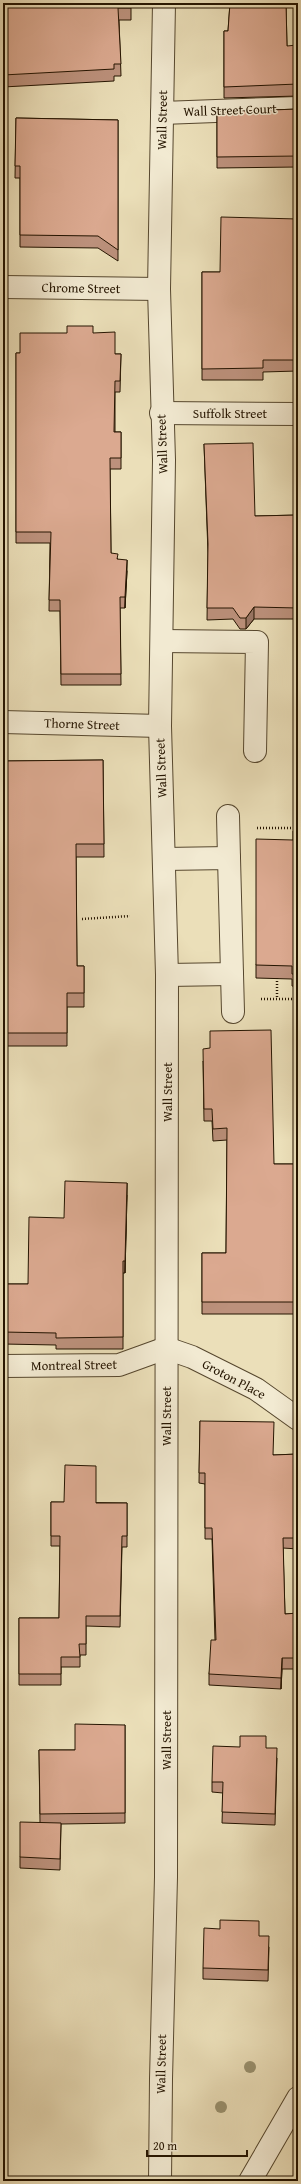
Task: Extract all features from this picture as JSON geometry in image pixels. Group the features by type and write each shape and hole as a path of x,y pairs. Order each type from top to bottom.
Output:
{"street":[{"name":"Wall Street","path":"160,2181 166,1877 167,975 160,726 164,460 161,413 159,289 164,3"},
{"name":"Wall Street Court","path":"162,113 298,108"},
{"name":"Chrome Street","path":"3,287 159,289"},
{"name":"Suffolk Street","path":"161,413 298,414"},
{"path":"162,641 257,642 255,751"},
{"name":"Thorne Street","path":"3,722 160,726"},
{"path":"229,824 232,1005"},
{"path":"164,860 229,858"},
{"path":"167,975 232,974"},
{"name":"Montreal Street","path":"3,1366 119,1365 166,1348"},
{"name":"Groton Place","path":"166,1348 192,1357 256,1389 298,1419"},
{"path":"250,2181 298,2098"}],"path":[{"path":"229,824 298,828"},
{"path":"82,919 130,916"},
{"path":"277,978 277,999"},
{"path":"232,1005 277,999 298,999"}],"building":[{"path":"3,3 131,3 131,8 118,8 121,64 114,64 114,69 3,75"},
{"path":"230,3 286,3 287,46 297,45 298,84 224,87 224,31 228,31"},
{"path":"298,109 298,156 217,157 217,112"},
{"path":"16,118 118,120 118,250 98,236 20,235 20,166 15,166"},
{"path":"221,217 298,219 298,360 263,360 263,368 202,369 202,272 220,272"},
{"path":"67,326 93,326 93,333 115,332 115,354 121,354 120,381 115,381 114,432 121,432 121,458 110,458 111,553 118,554 117,559 127,560 125,597 120,597 121,674 61,674 60,600 49,600 51,532 16,532 16,353 20,353 20,333 67,333"},
{"path":"253,443 255,516 298,515 298,608 254,607 246,618 240,618 233,608 207,608 208,544 204,444"},
{"path":"103,760 104,844 76,844 77,966 84,966 84,993 67,993 67,1033 3,1033 3,761"},
{"path":"293,831 298,831 298,974 292,974 292,966 256,965 256,839 293,840"},
{"path":"271,1030 274,1164 298,1164 298,1302 202,1302 202,1253 226,1253 227,1128 213,1129 212,1109 204,1109 203,1049 210,1048 210,1031"},
{"path":"65,1181 127,1183 125,1261 123,1261 123,1337 56,1338 56,1333 3,1332 3,1284 28,1284 29,1217 64,1218"},
{"path":"200,1421 274,1422 273,1455 298,1454 298,1538 283,1538 285,1614 298,1613 298,1658 282,1658 281,1678 209,1674 211,1640 216,1640 212,1528 205,1528 205,1473 199,1473"},
{"path":"65,1465 96,1466 96,1503 127,1503 127,1536 122,1536 120,1616 86,1616 86,1644 79,1644 80,1657 61,1657 61,1674 19,1674 19,1618 59,1618 60,1536 51,1536 51,1502 64,1502"},
{"path":"75,1724 125,1725 125,1813 40,1814 39,1750 75,1750"},
{"path":"240,1736 266,1736 266,1748 277,1748 275,1814 222,1812 223,1782 212,1782 213,1746 240,1747"},
{"path":"20,1822 61,1823 60,1859 20,1857"},
{"path":"220,1920 259,1921 259,1936 269,1936 268,1970 203,1968 204,1928 220,1929"}]}
